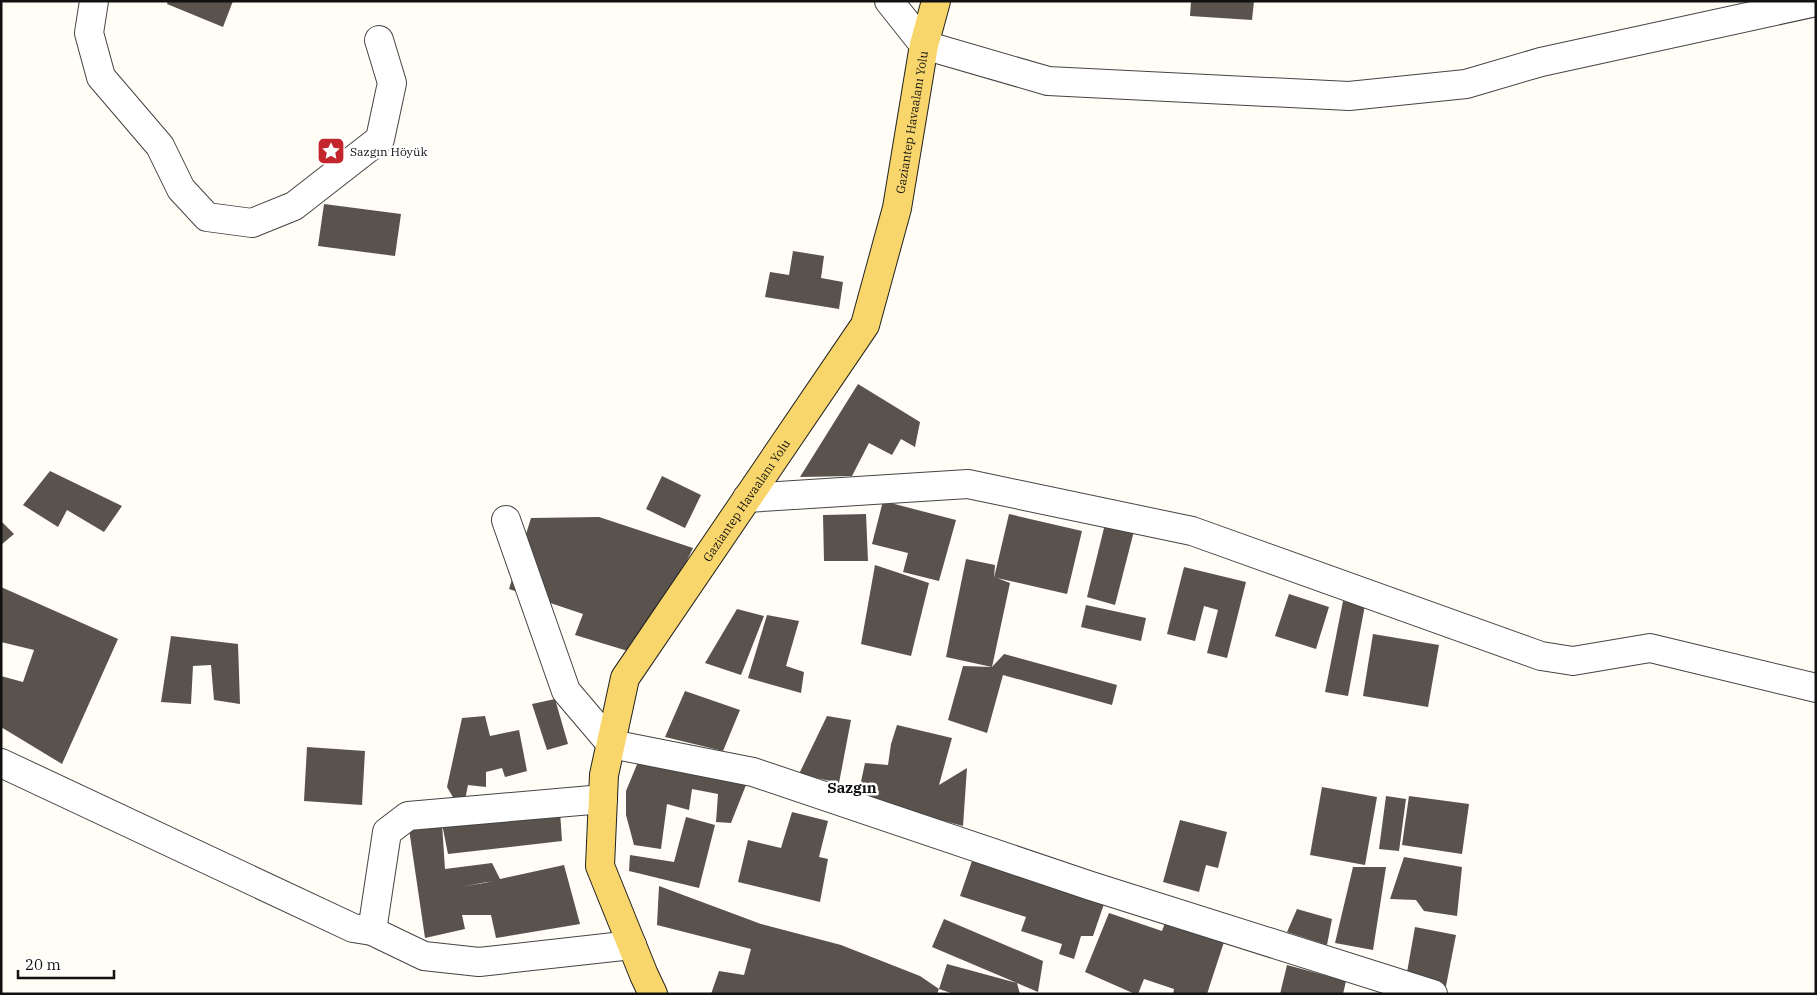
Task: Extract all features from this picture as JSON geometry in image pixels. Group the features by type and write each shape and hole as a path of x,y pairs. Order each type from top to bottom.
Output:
{"main road":[{"name":"Gaziantep Havaalanı Yolu","path":"653,994 600,866 604,775 625,678 866,325 897,208 924,45 936,1"}],"street":[{"path":"94,1 90,33 101,77 160,146 181,189 207,217 252,223 294,206 380,139 392,83 379,40"},
{"path":"889,1 924,45 1048,81 1349,96 1466,84 1542,62 1816,2"},
{"path":"748,498 968,484 1192,531 1541,656 1573,661 1650,648 1816,688"},
{"path":"506,520 566,691 611,744 753,772 1091,886 1433,994"},
{"path":"1,763 353,928 372,931 424,956 479,962 632,945"},
{"path":"372,931 387,832 408,816 603,798"}],"building":[{"path":"168,1 233,1 223,27 167,4"},
{"path":"1191,1 1254,1 1252,20 1190,16"},
{"path":"324,204 401,214 395,256 318,246"},
{"path":"793,251 824,256 821,278 843,282 839,309 765,297 770,272 789,275"},
{"path":"858,384 920,422 915,447 901,439 892,455 869,443 852,476 800,477"},
{"path":"50,471 122,506 104,532 67,510 58,527 23,505"},
{"path":"662,476 701,495 685,528 646,509"},
{"path":"883,501 956,520 939,581 903,572 908,553 872,544"},
{"path":"866,514 868,561 824,561 823,515"},
{"path":"1009,514 1082,531 1067,594 997,578 1010,583 992,667 946,657 966,559 995,565 994,578"},
{"path":"599,517 693,548 641,655 575,635 583,614 509,589 531,518"},
{"path":"1,521 14,534 1,545"},
{"path":"1105,524 1134,531 1115,605 1087,597"},
{"path":"875,565 929,583 911,656 861,644"},
{"path":"1184,567 1246,582 1227,658 1207,653 1218,610 1204,606 1195,641 1167,634"},
{"path":"1,587 118,639 62,764 1,727 1,676 23,682 34,650 1,642"},
{"path":"1289,594 1329,607 1316,649 1275,636"},
{"path":"1343,601 1365,605 1348,696 1325,692"},
{"path":"1086,605 1146,618 1141,641 1081,627"},
{"path":"737,609 764,616 741,675 705,663"},
{"path":"767,615 799,621 786,666 804,672 801,693 748,678"},
{"path":"1373,634 1439,645 1428,707 1363,696"},
{"path":"171,636 238,644 240,704 214,700 211,665 193,666 191,704 161,702"},
{"path":"1004,654 1117,685 1112,705 1003,675 987,733 948,720 963,666 992,667"},
{"path":"685,691 740,710 723,751 665,737"},
{"path":"555,699 568,744 547,750 532,704"},
{"path":"485,716 490,736 519,730 527,771 505,777 502,768 486,772 486,787 468,785 465,800 454,799 447,787 462,718"},
{"path":"827,716 851,720 839,783 799,774"},
{"path":"897,725 952,738 939,785 967,768 963,826 877,803 859,791 865,763 888,765 891,744"},
{"path":"307,747 365,751 362,805 304,801"},
{"path":"638,762 682,772 685,768 746,785 731,823 716,822 718,794 692,789 689,810 667,804 661,849 634,845 626,815 626,791"},
{"path":"1322,787 1377,797 1365,865 1310,855"},
{"path":"1386,796 1406,799 1399,851 1379,849"},
{"path":"1409,796 1469,804 1462,854 1402,845"},
{"path":"560,811 562,841 448,854 442,824"},
{"path":"792,812 828,821 819,857 828,859 820,902 738,882 748,840 781,848"},
{"path":"686,817 715,825 699,888 629,871 630,855 674,862"},
{"path":"1180,820 1227,832 1218,868 1206,865 1199,892 1163,882"},
{"path":"442,824 445,869 492,863 500,879 564,865 580,924 496,938 491,915 462,915 465,929 425,938 409,829"},
{"path":"1404,857 1462,867 1457,916 1424,911 1416,900 1390,899"},
{"path":"973,858 1105,901 1093,936 1081,936 1074,959 1059,954 1062,944 1021,931 1026,917 960,896"},
{"path":"1353,867 1386,867 1373,950 1335,943"},
{"path":"659,886 761,924 841,945 920,976 939,989 937,994 711,994 719,971 744,975 751,949 657,925"},
{"path":"1297,909 1332,919 1327,945 1287,932"},
{"path":"1109,913 1162,931 1166,920 1224,942 1207,994 1173,994 1174,989 1144,979 1138,994 1135,994 1085,972"},
{"path":"944,919 1043,961 1038,992 932,947"},
{"path":"1415,927 1456,935 1446,986 1406,978"},
{"path":"947,964 1017,983 1020,994 954,994 939,989"},
{"path":"1287,965 1346,981 1343,994 1280,994"}],"place":[{"name":"Sazgın Höyük","path":"331,151"}],"district":[{"name":"Sazgın","path":"852,787"}]}
